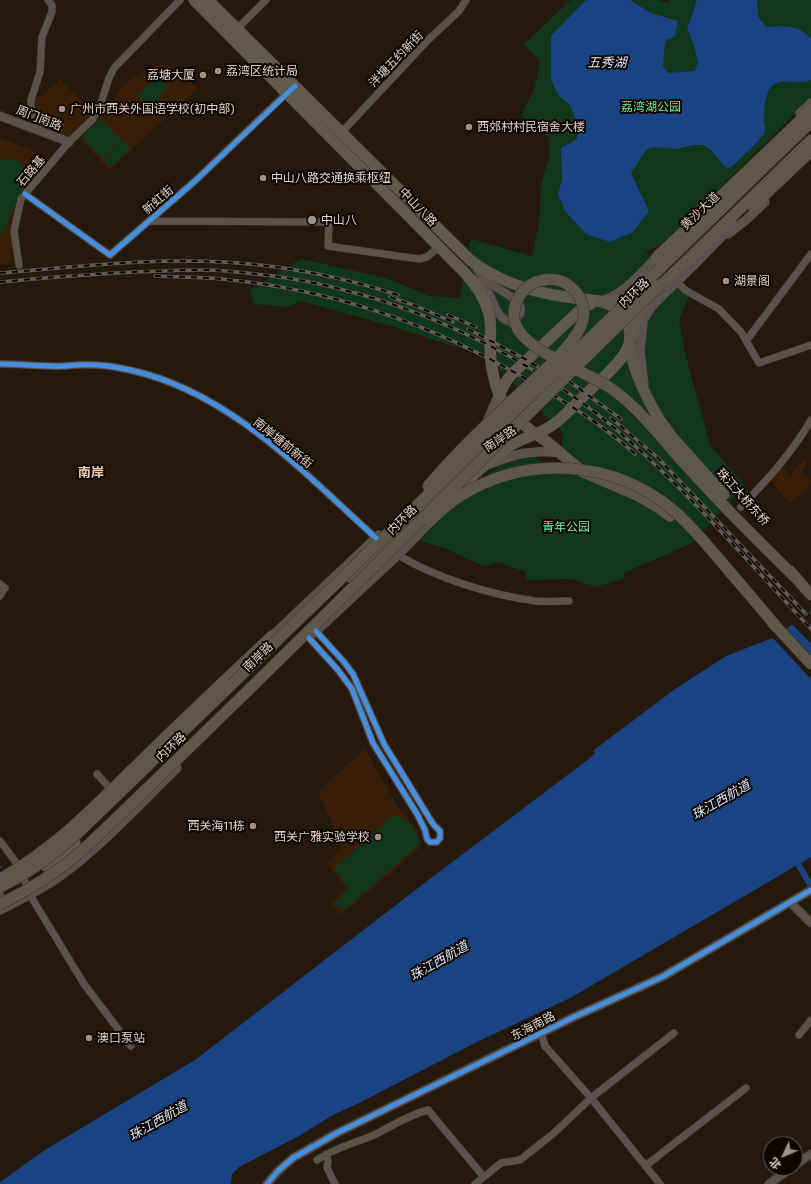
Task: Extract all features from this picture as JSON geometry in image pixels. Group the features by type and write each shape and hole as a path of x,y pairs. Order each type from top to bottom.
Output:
{"highway":[{"path":"656,258 811,110"},
{"name":"黄沙大道","path":"599,301 622,301 631,289 811,123"},
{"name":"内环路","path":"0,886 14,881 39,865 78,833 393,533 811,123"},
{"path":"732,222 764,196 811,142"},
{"path":"630,342 644,310 811,142"},
{"name":"内环路","path":"0,900 40,883 86,848 316,628 492,448 811,142"},
{"path":"393,533 444,467 552,362 556,357 576,335 583,321 584,314 580,299 574,289 564,282 552,279 534,282 523,290 516,301 514,308 516,326 524,338 537,348 555,358 562,361 581,372 596,379 627,401 741,525 795,577"},
{"name":"珠江大桥东桥","path":"630,342 634,363 646,393 657,416 672,437 811,595"},
{"path":"534,433 546,441 583,472 639,496 670,516 699,544 811,664"},
{"path":"316,628 443,509 459,496 481,485 509,474 534,469 557,468 588,471 617,478 658,498 693,529 776,626"},
{"path":"0,879 24,865 63,836 272,636"}],"main road":[{"name":"中山八路","path":"194,0 291,89 341,132 469,259 490,274 517,286 551,295 599,301 611,305 616,308 625,318 630,328 630,342"},
{"name":"中山八路","path":"208,0 237,29 291,89 466,274 481,293 489,314 493,376 499,394 504,404 514,416 534,433"},
{"path":"631,289 656,258 665,244 811,103"},
{"path":"630,342 638,330 644,310 676,282 720,239 746,220 811,157"},
{"path":"720,239 732,222"},
{"path":"0,886 25,884 38,863 64,844 116,795 257,654 272,636 399,517 476,439 486,424 499,394 513,373 574,315 588,305 599,301"},
{"path":"640,350 644,310"},
{"path":"638,330 646,393"},
{"name":"南岸路","path":"0,900 25,884 48,874 66,860 283,651 440,503 505,449 517,441 552,425 564,415 620,360 630,342"},
{"name":"南岸路","path":"48,874 61,855 187,735 393,533 419,512 480,452 496,435 502,419 504,404"},
{"path":"48,874 75,864 104,838 309,638 316,628 398,555 484,466 524,452 560,453"},
{"path":"399,517 419,512"},
{"path":"376,538 393,533"},
{"path":"268,656 272,636"},
{"path":"169,741 187,735"}],"street":[{"path":"42,132 31,108 31,100 40,72 42,37 52,12 52,5 48,0"},
{"name":"石路基","path":"19,265 14,231 21,199 69,142 88,125 96,114 114,68 180,0"},
{"path":"237,29 266,0"},
{"name":"泮塘五约新街","path":"341,132 427,41 459,11 466,0"},
{"name":"新虹街","path":"25,194 110,255 195,181 291,89"},
{"name":"周门南路","path":"0,116 69,142"},
{"path":"149,221 329,222 328,246 419,259 427,257 439,247"},
{"path":"746,341 811,254"},
{"path":"466,274 476,280 487,291 503,319 511,322 519,317 522,309 519,302 488,282 469,259"},
{"path":"676,282 685,290 719,309 741,332 760,363 811,345"},
{"path":"631,289 644,310"},
{"name":"南岸塘前新街","path":"0,364 64,366 76,364 118,368 144,374 187,389 220,408 264,439 320,486 376,538"},
{"path":"741,507 770,477 802,437 811,420"},
{"path":"496,435 503,440 505,449"},
{"path":"398,555 435,573 475,588 508,597 537,601 569,601"},
{"path":"0,584 5,588 0,596"},
{"path":"309,638 338,670 352,689 373,743 417,814 425,830 427,839 430,842 437,842 440,838 440,831 433,824 384,744 353,674 316,628"},
{"path":"97,774 116,795"},
{"path":"0,842 11,855 25,884 84,984 131,1046"},
{"name":"东海南路","path":"267,1184 278,1171 293,1158 319,1143 541,1033 662,977 791,903 810,890"},
{"path":"791,903 811,923"},
{"path":"800,1035 811,1020"},
{"path":"541,1033 545,1046 591,1098 660,1184"},
{"path":"475,1184 501,1162 520,1160 554,1133 591,1098 674,1033"},
{"path":"645,1166 746,1088"},
{"path":"317,1160 326,1154 375,1134 417,1112 428,1110 484,1177"},
{"path":"326,1154 328,1162 327,1168 335,1184"},
{"path":"769,1184 780,1176"}],"shaded area":[{"path":"157,65 168,65 176,69 197,89 110,170 80,139 112,103 124,84 147,69"},
{"name":"广州市西关外国语学校(初中部)","path":"60,79 93,113 71,135 63,136 44,129 33,106 34,97 43,95"},
{"path":"0,137 50,158 19,196 12,231 11,263 0,264"},
{"path":"804,459 807,464 802,471 811,482 805,491 790,503 770,480 782,466 790,475"},
{"name":"西关广雅实验学校","path":"365,749 397,805 416,828 422,846 341,915 331,903 346,888 327,863 342,846 318,791"}],"green space":[{"path":"571,0 658,0 669,3 669,0 811,0 811,98 664,243 646,252 689,297 679,320 686,357 710,445 745,486 692,543 624,573 625,578 596,587 572,579 525,580 526,572 498,562 485,567 449,550 422,541 418,538 438,519 471,496 463,493 499,466 534,455 542,463 561,464 563,433 502,372 478,354 391,326 301,301 287,307 254,304 250,290 301,259 386,278 429,296 460,298 471,239 532,256 539,223 541,185 550,155 549,138 521,116 535,87 540,62 524,44"},
{"path":"158,75 169,87 149,107 138,96"},
{"path":"100,119 122,141 103,159 82,137"},
{"path":"123,141 131,148 110,167 104,160"},
{"path":"9,158 20,162 26,171 28,179 0,237 0,161"},
{"path":"393,816 404,818 413,828 421,843 343,911 335,903 349,887 334,869"}],"water":[{"name":"五秀湖","path":"630,0 651,13 678,21 675,36 665,41 663,66 668,73 694,71 698,63 694,45 687,29 697,0 757,0 758,17 766,27 785,26 796,28 811,39 811,80 802,82 786,81 776,83 769,89 765,103 764,134 756,144 732,167 727,168 723,165 710,149 703,145 694,145 676,149 653,147 646,150 631,173 649,211 633,232 610,242 586,234 565,211 558,194 562,180 561,148 577,139 579,124 570,105 559,96 551,80 551,36 585,1"},
{"name":"珠江西航道","path":"811,611 811,857 572,997 475,1043 331,1116 299,1136 239,1167 232,1174 231,1184 0,1184 0,1182 45,1150 195,1060 590,758 595,753 594,750 675,689 726,656 775,637"}],"pier":[{"path":"808,611 811,615 811,644 791,623"},
{"path":"785,627 811,655 811,679 771,636"}],"waterway":[{"path":"798,864 811,886"}],"railway":[{"path":"0,273 139,262 223,262 290,269 334,277 398,295"},
{"path":"0,282 102,274 217,270 283,277 326,285 416,313 454,329 491,346 527,366 561,388 625,437 674,483 811,629"},
{"path":"155,276 221,279 303,291 343,301 420,327 458,343 544,390 598,424 635,454"},
{"path":"390,297 416,306 453,322"},
{"path":"448,315 476,327"},
{"path":"468,329 527,360 563,383"},
{"path":"559,374 621,419"},
{"path":"611,418 657,457 806,614"}],"cycle path":[{"path":"25,194 110,255 195,181 295,86"},
{"path":"0,364 56,366 90,365 117,367 166,381 200,396 233,415 263,438 321,487 376,538"},
{"path":"309,638 338,670 352,689 373,743 417,814 425,830 427,839 430,842 437,842 440,838 440,831 433,824 384,744 353,674 316,631"},
{"path":"267,1184 278,1171 293,1158 337,1133 574,1017 662,977 811,890"}],"place":[{"name":"荔湾区统计局","path":"218,71"},
{"name":"荔塘大厦","path":"203,75"},
{"name":"广州市西关外国语学校(初中部)","path":"62,109"},
{"name":"西郊村村民宿舍大楼","path":"469,127"},
{"name":"中山八路交通换乘枢纽","path":"263,178"},
{"name":"中山八","path":"312,220"},
{"name":"湖景阁","path":"726,281"},
{"name":"西关海11栋","path":"253,826"},
{"name":"西关广雅实验学校","path":"378,837"},
{"name":"澳口泵站","path":"89,1038"}],"district":[{"name":"南岸","path":"91,473"}],"park label":[{"name":"荔湾湖公园","path":"651,107"},
{"name":"青年公园","path":"566,527"}]}
